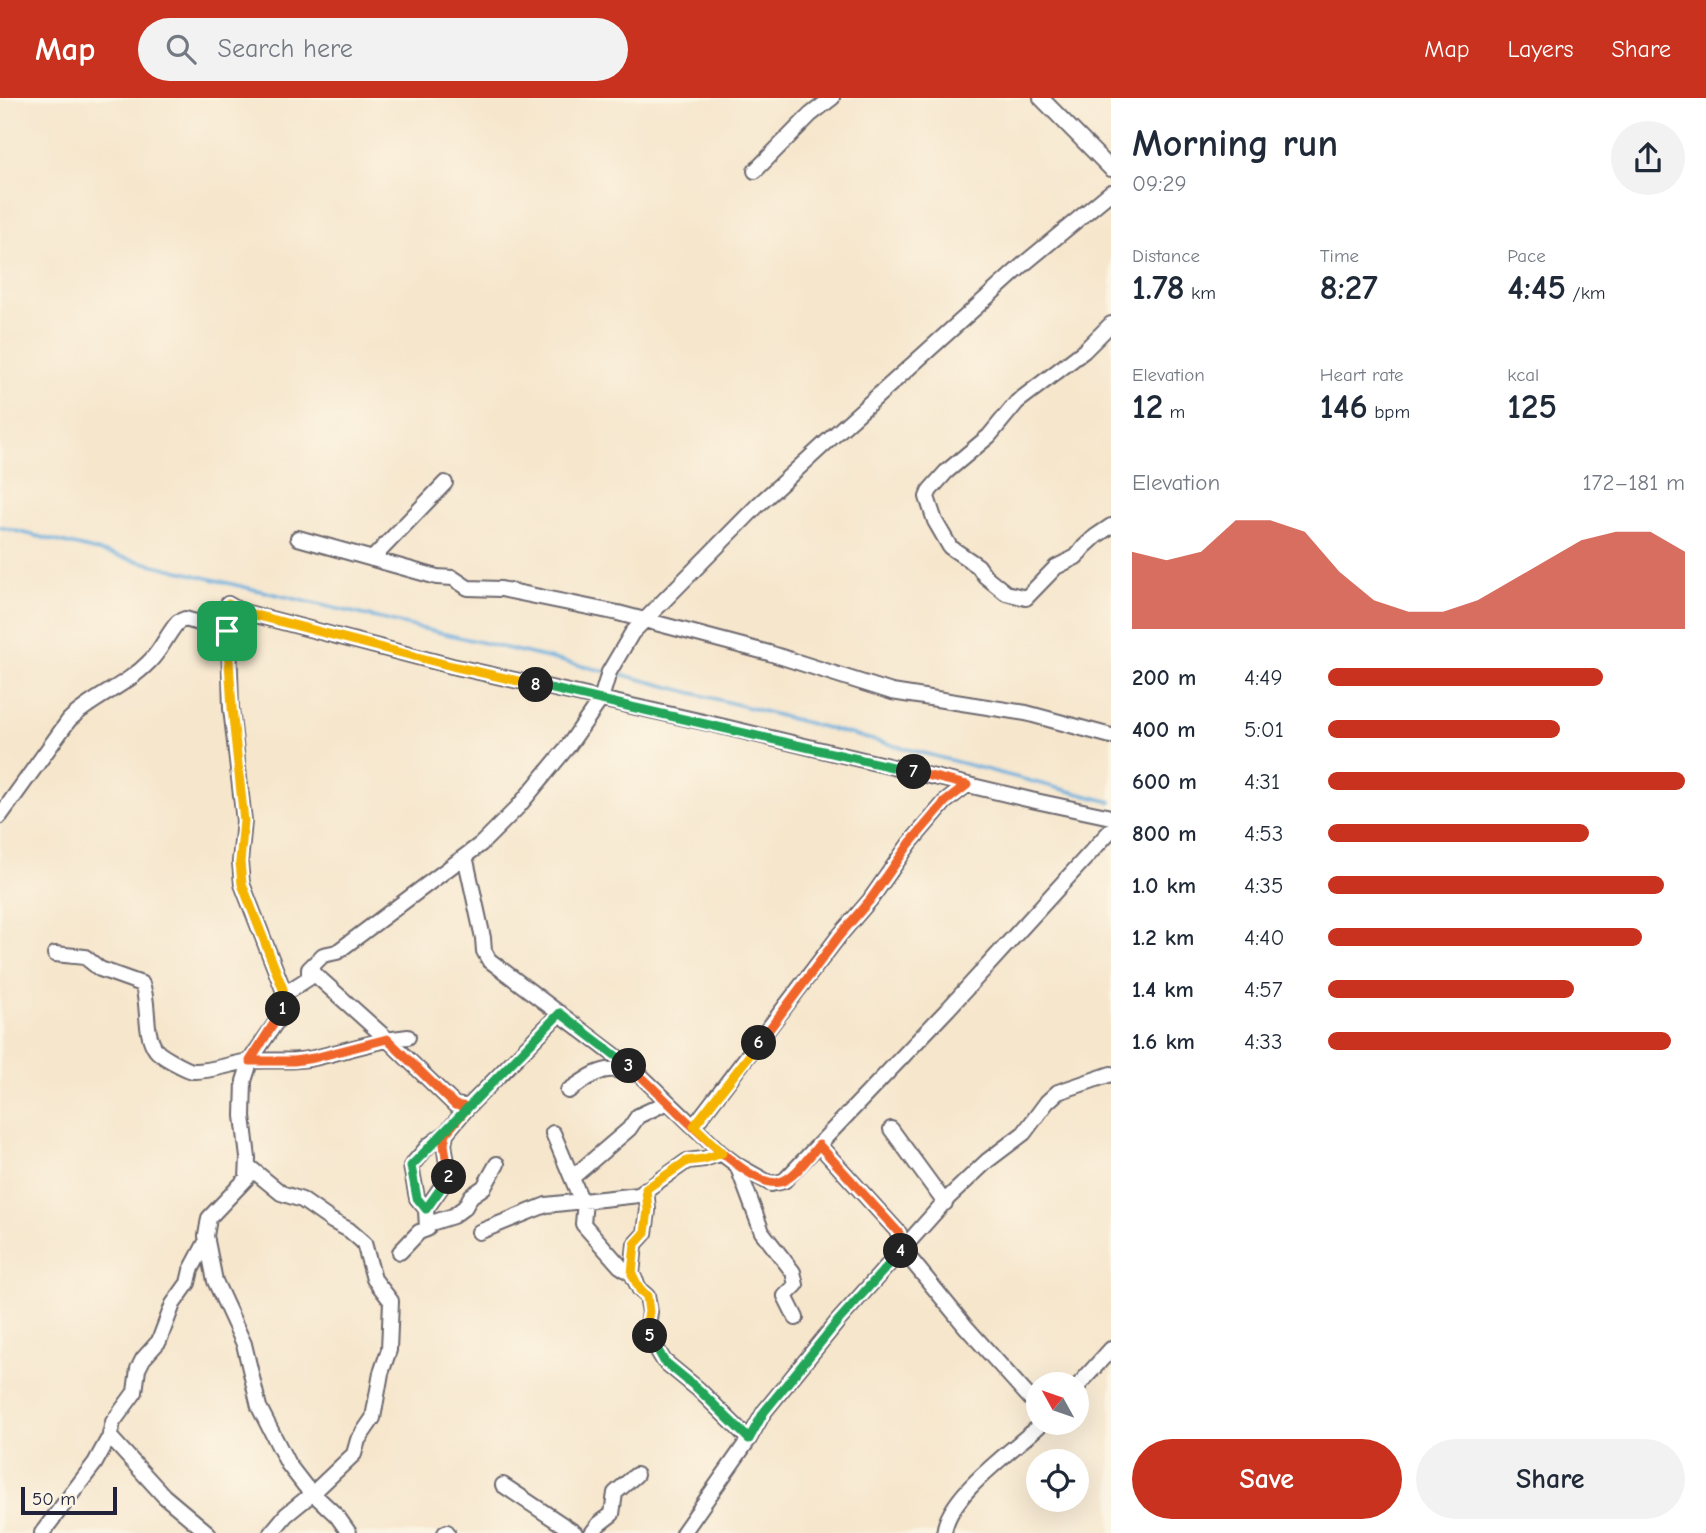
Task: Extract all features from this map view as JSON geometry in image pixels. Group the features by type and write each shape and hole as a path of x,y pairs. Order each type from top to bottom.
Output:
{"street":[{"path":"755,171 810,115 832,98"},
{"path":"1041,98 1111,169"},
{"path":"284,994 309,978 309,969 323,955 337,951 481,844 518,807 569,745 601,699 609,672 632,633 758,505 1025,263 1111,192"},
{"path":"1111,324 1084,351 1017,402 989,436 946,472 927,497 935,521 950,547 978,566 985,576 1006,593 1026,597 1056,567 1076,557 1096,536 1111,526"},
{"path":"372,559 445,483"},
{"path":"298,538 437,577 453,578 468,589 501,589 645,620 769,653 892,692 1026,713 1111,736"},
{"path":"349,1533 337,1516 288,1464 259,1407 244,1344 215,1281 207,1240 206,1227 209,1218 247,1178 244,1081 250,1061 281,1015 285,1004 284,994 242,884 240,862 244,821 232,708 228,604 240,611 452,666 1111,817"},
{"path":"0,816 69,720 150,662 177,622 185,620 227,631"},
{"path":"694,1126 839,936 870,900 910,843 945,802 967,785"},
{"path":"466,856 484,951 489,960 638,1073 737,1165 771,1184 784,1181 819,1145 1111,831"},
{"path":"55,954 85,957 100,969 142,984 147,995 150,1034 155,1050 164,1058 191,1071 250,1061 314,1058 387,1039 408,1037"},
{"path":"309,969 455,1105 468,1107"},
{"path":"400,1252 419,1232 427,1229 428,1224 426,1209 417,1198 411,1166 560,1013"},
{"path":"568,1091 603,1070 615,1070 628,1075 638,1073"},
{"path":"683,1533 749,1439 764,1412 838,1321 945,1203 986,1161 1024,1133 1047,1102 1058,1093 1111,1074"},
{"path":"573,1177 629,1129 638,1116 668,1102"},
{"path":"891,1129 945,1203"},
{"path":"426,1209 449,1176 444,1144 446,1133"},
{"path":"553,1133 583,1201 583,1224 620,1266 632,1274 640,1290 647,1296 647,1333 664,1361 698,1389 749,1439"},
{"path":"819,1145 899,1233 903,1250 966,1327 1026,1394"},
{"path":"479,1233 543,1206 639,1195 687,1161 722,1153"},
{"path":"428,1224 453,1216 465,1207 471,1196 484,1187 497,1164"},
{"path":"737,1165 762,1232 793,1272 796,1285 785,1296 796,1318"},
{"path":"248,1166 281,1193 302,1200 349,1230 364,1243 374,1279 391,1301 389,1350 381,1373 373,1418 358,1440 355,1454 286,1515 271,1533"},
{"path":"632,1274 635,1244 645,1233 648,1210 646,1189"},
{"path":"42,1533 95,1463 108,1439 113,1422 135,1392 138,1370 143,1359 159,1341 173,1304 188,1283 191,1270 207,1240"},
{"path":"1089,1374 1111,1349"},
{"path":"944,1533 951,1510 969,1488 1029,1435"},
{"path":"108,1439 112,1439 163,1496 208,1533"},
{"path":"592,1533 612,1514 615,1493 636,1475"},
{"path":"503,1485 575,1533"}],"waterway":[{"path":"0,527 604,671"},
{"path":"612,672 1111,802"}],"route":[{"path":"227,631 228,604 240,611 452,666 967,785 945,802 910,843 870,900 839,936 694,1126 722,1153 687,1161 646,1189 648,1210 645,1233 635,1244 632,1274 640,1290 647,1296 647,1333 664,1361 698,1389 749,1439 764,1412 838,1321 903,1250 899,1233 819,1145 784,1181 771,1184 737,1165 722,1153 638,1073 560,1013 446,1133 429,1145 411,1166 417,1198 426,1209 449,1176 444,1144 446,1133 468,1107 455,1105 387,1039 314,1058 250,1061 281,1015 285,1004 283,989 242,884 240,862 244,821 227,631"}]}
